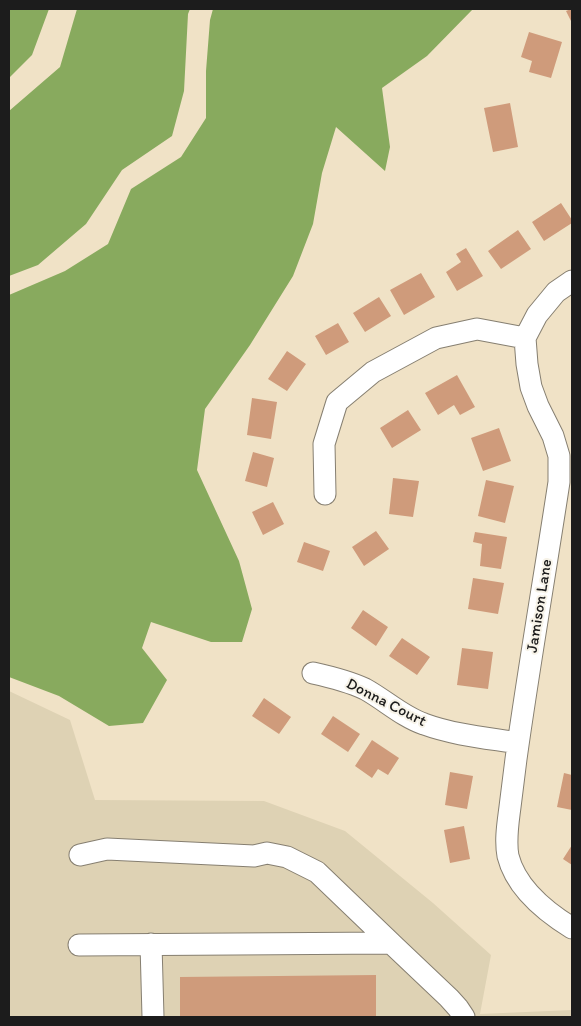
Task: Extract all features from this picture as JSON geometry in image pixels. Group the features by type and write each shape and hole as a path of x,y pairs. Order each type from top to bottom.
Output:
{"street":[{"name":"Jamison Lane","path":"572,281 556,292 537,315 525,338 526,364 531,387 553,436 559,456 559,482 518,743 507,841 508,856 512,868 526,890 549,912 572,928"},
{"path":"325,494 324,444 336,402 373,372 436,338 476,329 525,338"},
{"name":"Donna Court","path":"314,673 336,678 365,689 423,724 518,743"},
{"path":"80,855 108,850 254,856 267,853 287,857 317,872 449,998 464,1017"},
{"path":"79,945 390,943"},
{"path":"151,944 153,1017"}],"shaded area":[{"path":"9,691 70,720 95,800 264,801 345,831 433,903 491,955 480,1014 572,1010 572,1017 9,1017"}],"green space":[{"path":"9,9 49,9 32,55 9,78"},
{"path":"77,9 190,9 188,14 184,91 172,136 122,170 86,224 38,265 9,276 9,111 60,67"},
{"path":"213,9 473,9 427,56 382,88 390,147 385,171 336,127 322,173 313,224 293,276 250,345 205,409 197,470 239,561 252,609 242,642 211,642 151,622 142,648 167,680 143,723 109,726 59,696 9,677 9,295 65,271 108,244 131,189 181,157 206,118 206,71 210,20"}],"building":[{"path":"572,9 572,23 566,11"},
{"path":"529,32 562,42 551,78 529,72 532,61 521,57"},
{"path":"510,103 518,147 493,152 484,108"},
{"path":"561,203 572,223 544,241 532,222"},
{"path":"518,230 531,249 501,269 488,251"},
{"path":"466,248 483,276 457,291 446,272 461,262 456,254"},
{"path":"421,273 435,297 404,315 390,290"},
{"path":"379,297 391,316 365,332 353,313"},
{"path":"338,323 349,342 326,355 315,336"},
{"path":"287,351 306,364 287,391 268,379"},
{"path":"457,375 475,407 460,415 454,405 438,415 425,393"},
{"path":"252,398 277,402 271,439 247,435"},
{"path":"408,410 421,430 392,448 380,428"},
{"path":"499,428 511,461 483,471 471,438"},
{"path":"253,452 274,458 267,487 245,481"},
{"path":"393,478 419,481 413,517 389,514"},
{"path":"486,480 514,486 505,523 478,516"},
{"path":"273,502 284,524 263,535 252,512"},
{"path":"376,531 389,549 364,566 352,547"},
{"path":"475,532 507,537 501,569 480,566 482,544 473,542"},
{"path":"304,542 330,551 323,571 297,562"},
{"path":"473,578 504,583 498,614 468,609"},
{"path":"363,610 388,627 376,646 351,628"},
{"path":"402,638 430,657 417,675 389,656"},
{"path":"462,648 493,652 488,689 457,685"},
{"path":"264,698 291,717 279,734 252,716"},
{"path":"333,716 360,734 348,752 321,734"},
{"path":"372,740 399,758 388,775 378,769 372,778 355,766"},
{"path":"450,772 473,776 467,809 445,805"},
{"path":"564,773 572,775 572,810 557,807"},
{"path":"464,826 470,859 450,863 444,830"},
{"path":"572,845 572,865 563,859"},
{"path":"376,975 376,1017 180,1017 180,977"}]}
